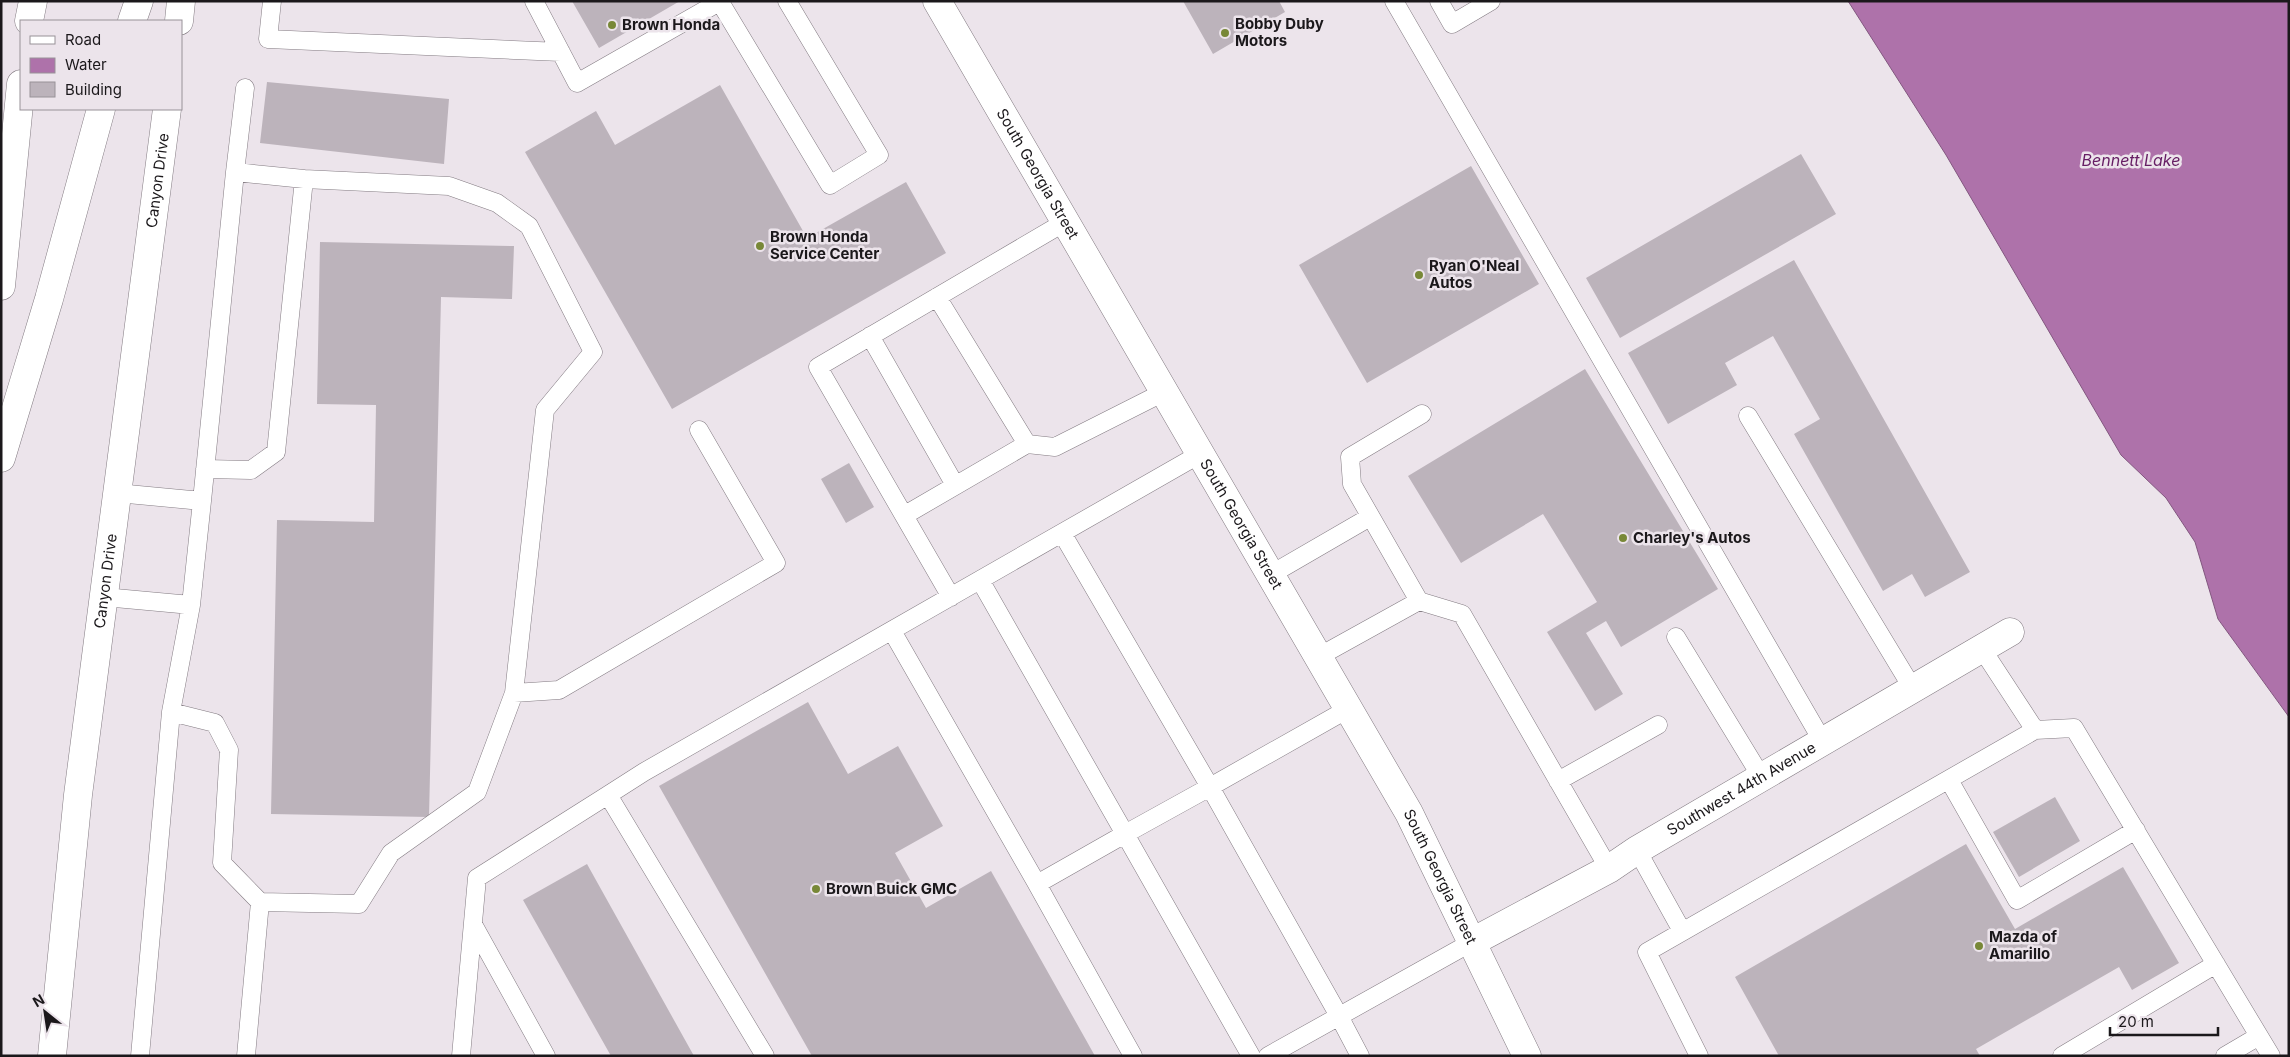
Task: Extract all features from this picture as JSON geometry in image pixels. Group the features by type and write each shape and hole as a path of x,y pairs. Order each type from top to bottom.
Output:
{"main road":[{"path":"29,20 33,1"},
{"path":"132,20 139,1"},
{"path":"179,20 181,1"},
{"name":"South Georgia Street","path":"937,1 1409,813 1527,1056"},
{"path":"1,286 20,94"},
{"path":"1,458 101,110"},
{"name":"Canyon Drive","path":"52,1056 78,795 167,110"},
{"name":"Southwest 44th Avenue","path":"1472,942 1609,869 1637,850 2010,632"}],"lane":[{"path":"272,1 268,39 561,52"},
{"path":"534,1 577,83 721,1 830,185 879,155 786,1"},
{"path":"1394,1 1823,742"},
{"path":"1439,1 1452,24 1492,1"},
{"path":"140,1056 171,712 191,606 245,88"},
{"path":"171,712 215,723 229,750 222,862 260,902 359,904 391,853 476,792 514,692 545,410 594,352 529,226 497,203 449,186 304,179 235,172"},
{"path":"205,469 251,470 276,452 304,179"},
{"path":"951,597 818,367 1065,222"},
{"path":"937,297 1027,444"},
{"path":"870,336 955,485"},
{"path":"905,515 1027,444 1055,448 1164,392"},
{"path":"1422,414 1350,457 1352,484 1419,601 1462,614 1609,869"},
{"path":"1748,416 1913,689"},
{"path":"514,692 559,690 776,563 699,430"},
{"path":"461,1056 477,878 644,772 1200,454"},
{"path":"117,493 202,501"},
{"path":"1270,575 1370,517"},
{"path":"1062,532 1210,787 1360,1056"},
{"path":"980,580 1251,1056"},
{"path":"104,597 191,606"},
{"path":"1318,657 1419,601"},
{"path":"892,631 1133,1056"},
{"path":"1676,637 1762,778"},
{"path":"1982,648 2035,730"},
{"path":"1037,884 1348,709"},
{"path":"1558,781 1658,724"},
{"path":"1699,1056 1647,952 2035,730 2074,728 2271,1056"},
{"path":"1949,780 2017,900 2136,830"},
{"path":"608,795 765,1056"},
{"path":"1637,850 1682,931"},
{"path":"246,1056 260,902"},
{"path":"474,926 546,1056"},
{"path":"1268,1056 1472,942"},
{"path":"2062,1056 2216,964"},
{"path":"2225,1056 2259,1036"}],"water":[{"name":"Bennett Lake","path":"1848,1 2289,1 2289,717 2218,619 2195,542 2166,498 2121,455 1946,155"}],"building":[{"name":"Brown Honda","path":"572,1 680,1 599,48"},
{"name":"Bobby Duby Motors","path":"1183,1 1279,1 1285,12 1213,54"},
{"path":"267,82 449,99 444,164 260,143"},
{"name":"Brown Honda Service Center","path":"720,85 807,238 906,182 946,253 672,409 525,152 596,111 615,145"},
{"path":"1801,154 1836,214 1620,338 1586,278"},
{"name":"Ryan O'Neal Autos","path":"1471,166 1539,284 1367,383 1299,265"},
{"path":"320,242 514,246 512,299 441,297 429,817 271,814 277,520 374,522 376,405 317,404"},
{"path":"1794,260 1970,572 1925,597 1912,574 1883,591 1794,434 1820,419 1773,336 1725,363 1737,385 1668,424 1628,353"},
{"name":"Charley's Autos","path":"1585,369 1718,589 1621,647 1606,621 1586,633 1623,694 1595,711 1547,632 1597,602 1543,514 1461,563 1408,476"},
{"path":"849,463 874,507 846,523 821,479"},
{"name":"Brown Buick GMC","path":"808,702 848,774 898,746 943,826 895,853 926,908 991,871 1095,1056 812,1056 659,786"},
{"path":"2055,797 2080,841 2019,877 1993,832"},
{"name":"Mazda of Amarillo","path":"1966,844 2015,929 2123,867 2179,963 2132,990 2119,967 1976,1049 1980,1056 1779,1056 1735,977"},
{"path":"587,864 694,1056 611,1056 523,900"}],"place":[{"name":"Brown Honda","path":"612,25"},
{"name":"Bobby Duby Motors","path":"1225,33"},
{"name":"Brown Honda Service Center","path":"760,246"},
{"name":"Ryan O'Neal Autos","path":"1419,275"},
{"name":"Charley's Autos","path":"1623,538"},
{"name":"Brown Buick GMC","path":"816,889"},
{"name":"Mazda of Amarillo","path":"1979,946"}]}
